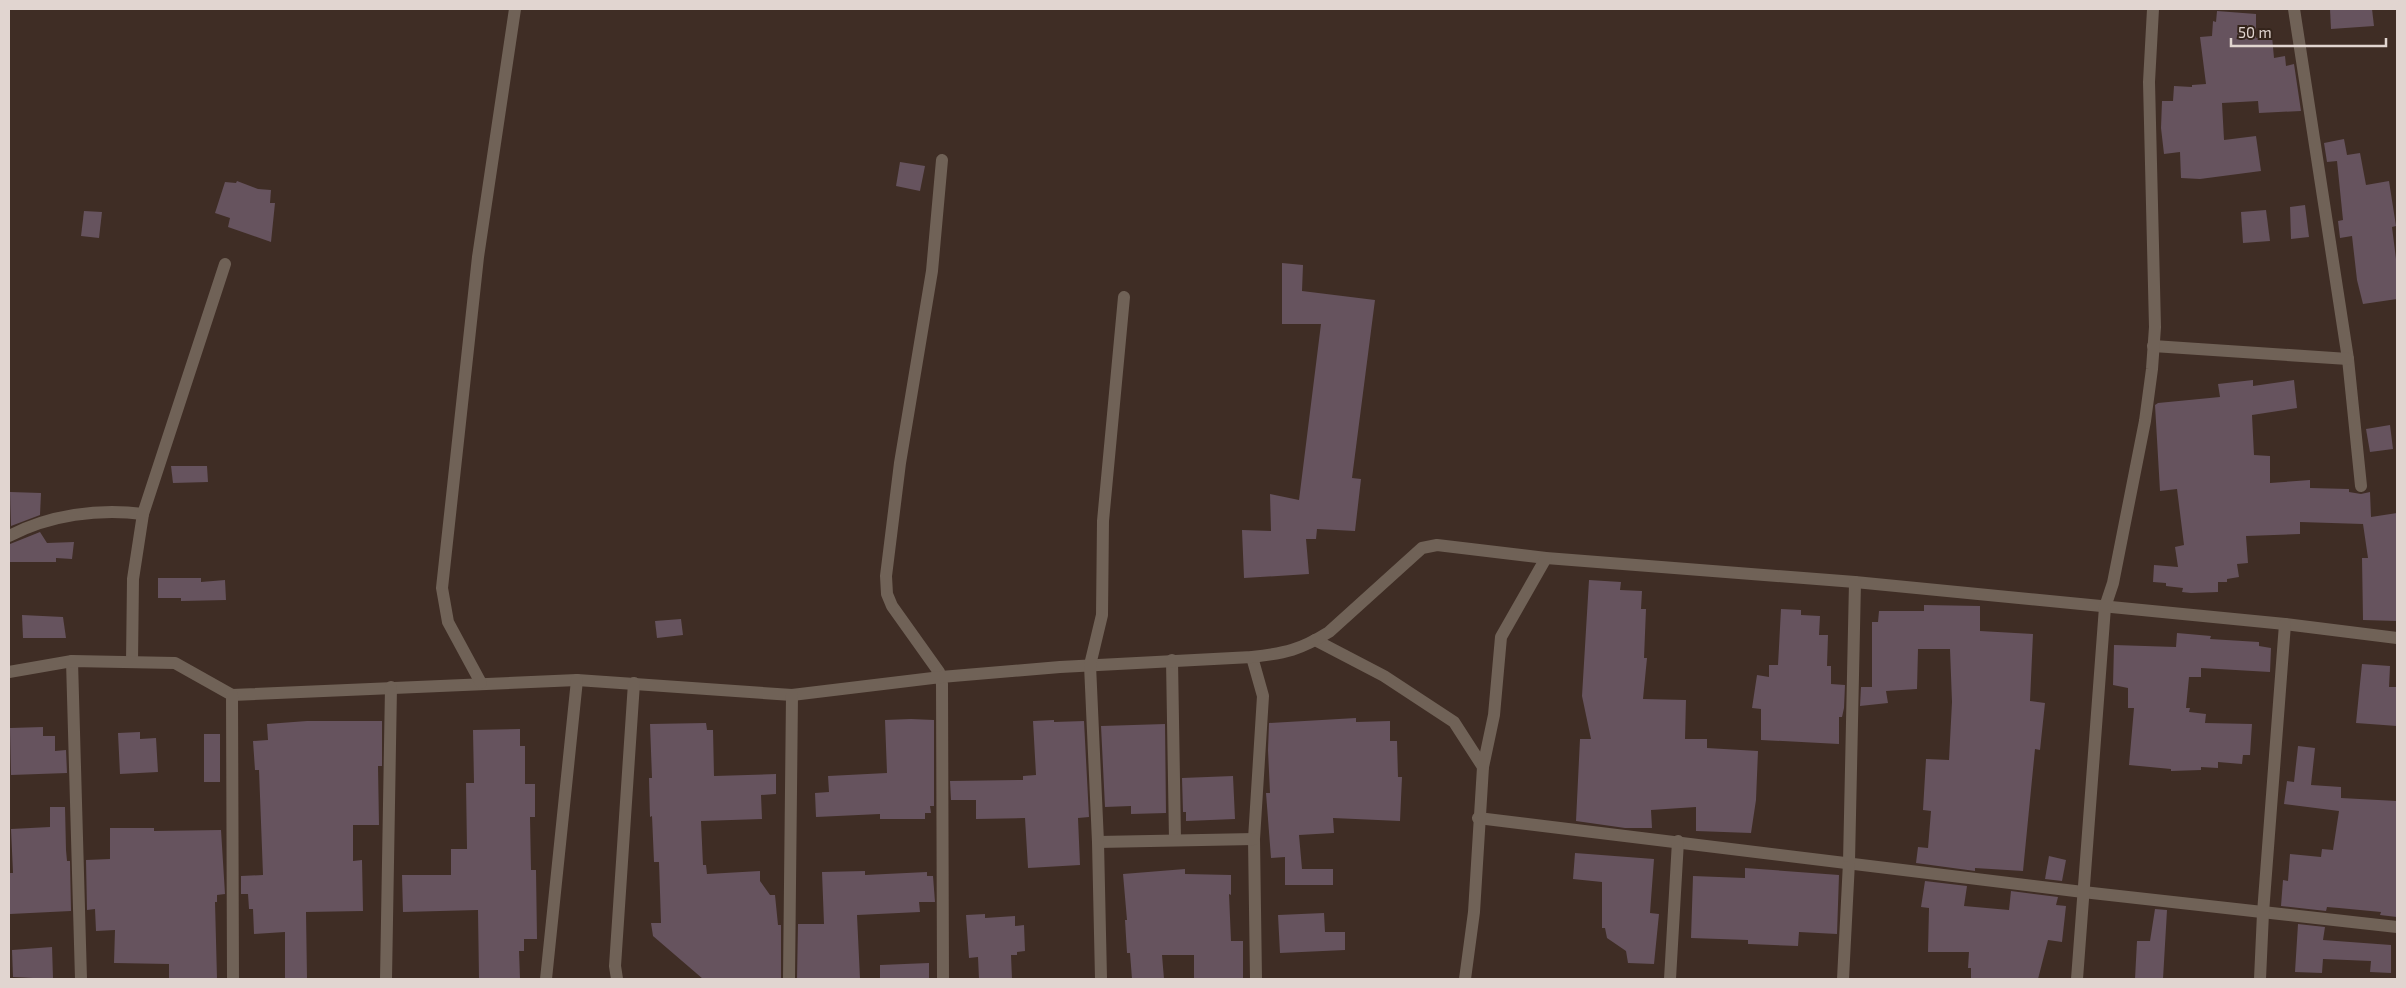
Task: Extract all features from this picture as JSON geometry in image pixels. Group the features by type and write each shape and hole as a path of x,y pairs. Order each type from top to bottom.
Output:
{"street":[{"path":"481,683 448,622 442,588 478,257 515,9"},
{"path":"2077,979 2105,607 2113,583 2145,421 2155,327 2149,82 2154,9"},
{"path":"2294,9 2348,359 2361,486"},
{"path":"942,160 932,271 900,463 886,576 887,594 892,606 941,677 943,979"},
{"path":"132,662 133,579 143,514 225,264"},
{"path":"1100,979 1098,842 1090,665 1102,615 1103,521 1124,298"},
{"path":"2153,346 2348,359"},
{"path":"9,536 52,520 82,513 143,514"},
{"path":"9,672 72,660 175,662 232,695 577,680 792,695 941,677 1090,665 1252,657 1302,648 1329,632 1422,548 1437,545 1546,558 1855,582 2285,624 2397,638"},
{"path":"1465,979 1474,912 1478,818 1483,767 1494,715 1501,637 1546,558"},
{"path":"1843,979 1849,862 1855,582"},
{"path":"2260,979 2263,913 2285,624"},
{"path":"1315,640 1384,676 1454,722 1483,767"},
{"path":"1252,657 1264,696 1254,839 1256,979"},
{"path":"72,660 81,979"},
{"path":"1172,660 1175,840"},
{"path":"546,979 577,680"},
{"path":"616,979 615,966 634,683"},
{"path":"386,979 391,687"},
{"path":"232,695 232,979"},
{"path":"789,979 792,695"},
{"path":"1478,818 2083,892 2397,927"},
{"path":"1098,842 1254,839"},
{"path":"1670,979 1678,841"}],"building":[{"path":"2330,9 2372,9 2374,26 2331,29"},
{"path":"2217,11 2256,14 2256,38 2272,36 2274,58 2285,56 2286,66 2294,64 2301,111 2259,113 2258,101 2222,103 2224,140 2256,136 2261,171 2200,179 2181,178 2180,152 2164,154 2161,128 2162,101 2173,101 2174,86 2192,87 2192,85 2206,84 2200,37 2212,36 2213,21 2216,22"},
{"path":"2344,139 2347,155 2360,153 2366,185 2389,181 2396,226 2392,227 2397,267 2397,299 2363,304 2357,280 2352,236 2340,238 2338,221 2343,220 2337,161 2327,162 2324,143"},
{"path":"900,162 925,166 920,191 896,186"},
{"path":"237,181 258,189 271,190 270,203 275,203 271,242 228,227 230,218 215,213 225,182 236,183"},
{"path":"2305,205 2309,237 2291,239 2290,207"},
{"path":"2266,210 2270,241 2243,243 2241,212"},
{"path":"84,211 102,212 99,238 81,236"},
{"path":"1282,263 1303,265 1302,291 1375,300 1352,478 1361,479 1355,531 1317,529 1316,539 1306,539 1309,574 1244,578 1242,530 1271,531 1270,494 1299,500 1321,324 1282,324"},
{"path":"2253,380 2253,386 2294,380 2297,408 2252,415 2254,455 2270,456 2270,483 2310,480 2310,488 2349,489 2349,492 2361,494 2370,492 2371,517 2397,513 2397,621 2363,620 2362,558 2368,558 2363,524 2300,522 2300,534 2246,536 2248,563 2237,564 2239,577 2227,579 2227,582 2218,582 2218,592 2182,592 2183,588 2166,586 2166,583 2153,582 2154,565 2178,567 2175,547 2184,545 2177,489 2160,491 2155,405 2158,403 2220,397 2218,384"},
{"path":"2390,425 2393,449 2370,452 2366,429"},
{"path":"171,466 207,466 208,482 173,483"},
{"path":"10,492 41,493 40,515 11,526"},
{"path":"40,532 47,543 74,542 72,559 56,558 56,562 9,562 10,544"},
{"path":"158,578 201,578 201,582 225,580 226,600 181,601 181,598 158,598"},
{"path":"1589,580 1621,582 1620,590 1642,591 1641,609 1646,609 1644,658 1647,658 1643,699 1686,700 1685,739 1707,739 1707,748 1758,751 1756,800 1751,833 1696,831 1696,807 1651,810 1652,828 1625,828 1576,821 1580,739 1591,739 1582,696"},
{"path":"1924,605 1980,606 1980,631 2033,634 2030,701 2045,703 2040,750 2035,749 2023,871 1975,868 1975,871 1916,863 1918,847 1928,848 1931,811 1923,810 1926,759 1949,760 1952,702 1950,649 1918,649 1917,689 1886,691 1888,703 1860,706 1861,687 1872,687 1872,622 1878,622 1879,611 1924,611"},
{"path":"1781,609 1801,610 1801,615 1820,616 1819,635 1828,635 1827,666 1831,666 1831,684 1845,685 1844,708 1842,717 1839,717 1839,744 1761,740 1761,709 1752,708 1757,675 1769,677 1769,665 1778,665"},
{"path":"22,615 63,617 66,638 23,638"},
{"path":"681,619 683,635 657,638 655,621"},
{"path":"2177,633 2211,636 2210,639 2259,642 2259,646 2271,648 2270,672 2201,668 2201,677 2189,677 2186,708 2190,708 2189,712 2206,714 2205,723 2252,724 2250,755 2243,755 2242,764 2218,762 2218,768 2201,767 2201,770 2171,771 2171,769 2129,765 2134,708 2128,708 2128,688 2113,685 2114,645 2176,647"},
{"path":"2362,664 2390,666 2389,687 2397,687 2397,726 2356,723"},
{"path":"1356,718 1356,722 1390,721 1390,741 1397,741 1398,777 1402,777 1400,821 1333,818 1334,833 1299,835 1302,869 1333,869 1333,885 1285,885 1285,857 1271,858 1266,793 1270,793 1269,723"},
{"path":"885,720 934,720 934,806 930,806 931,813 925,813 925,819 880,819 880,814 816,817 815,793 829,792 828,776 887,773"},
{"path":"1054,720 1054,722 1084,721 1089,817 1078,818 1080,865 1028,868 1025,818 976,819 976,800 951,800 950,781 1023,780 1023,776 1036,775 1033,721"},
{"path":"307,721 382,721 382,766 378,766 379,825 353,825 353,861 362,860 363,911 306,912 307,979 285,979 285,932 254,934 253,909 249,909 248,894 241,894 241,876 263,875 259,770 255,770 253,741 268,740 267,724"},
{"path":"706,723 707,730 713,730 714,776 776,774 776,794 761,795 762,819 701,821 703,865 706,865 707,874 760,871 760,881 770,895 775,895 778,925 781,925 781,979 703,979 653,936 651,923 661,923 659,862 654,862 652,816 650,817 649,778 652,778 650,724"},
{"path":"1165,724 1166,813 1131,814 1131,806 1105,807 1101,726"},
{"path":"43,727 43,736 55,736 55,751 66,750 67,773 11,775 10,728"},
{"path":"520,729 520,746 525,746 525,784 535,784 535,817 530,817 531,870 536,870 537,939 524,939 524,951 519,951 520,979 479,979 478,910 403,912 402,875 451,875 451,849 467,849 466,783 474,783 473,730"},
{"path":"140,732 140,739 156,738 158,772 120,774 118,733"},
{"path":"204,734 220,734 220,782 204,782"},
{"path":"2298,746 2315,748 2311,785 2341,787 2341,798 2397,801 2397,917 2380,915 2381,912 2339,908 2327,907 2326,911 2281,906 2283,880 2288,881 2290,854 2321,857 2322,849 2333,850 2339,811 2284,804 2287,781 2294,782"},
{"path":"1233,776 1235,819 1186,821 1186,812 1183,812 1182,778"},
{"path":"50,807 65,807 67,861 70,861 71,911 10,914 9,873 13,873 11,829 50,827"},
{"path":"110,828 154,828 154,831 221,830 225,894 217,895 217,902 215,902 217,979 169,979 169,964 114,963 115,930 96,931 95,909 87,910 86,860 110,859"},
{"path":"1575,853 1654,859 1650,913 1659,914 1654,964 1628,963 1626,951 1607,938 1605,928 1602,928 1602,882 1573,879"},
{"path":"2049,856 2066,860 2062,881 2045,879"},
{"path":"1745,868 1839,875 1837,934 1799,932 1798,946 1748,944 1748,940 1691,938 1693,876 1745,878"},
{"path":"1185,869 1185,874 1231,875 1231,895 1229,894 1231,941 1243,941 1243,979 1194,979 1194,955 1162,955 1164,979 1132,979 1130,953 1127,953 1125,920 1127,920 1123,874"},
{"path":"865,871 865,875 927,872 927,876 933,876 935,902 919,902 920,912 857,915 860,979 797,979 798,924 824,924 822,872"},
{"path":"1925,881 1967,886 1964,906 2009,910 2011,891 2058,897 2056,905 2066,906 2062,942 2048,940 2038,979 1971,979 1971,968 1968,968 1969,952 1928,952 1929,908 1921,907"},
{"path":"2155,909 2167,910 2163,979 2135,979 2137,941 2150,941"},
{"path":"1324,913 1325,932 1345,932 1345,950 1280,953 1278,915"},
{"path":"985,914 985,918 1015,916 1015,926 1024,925 1025,951 1017,952 1017,955 1011,955 1012,979 979,979 978,957 969,958 966,915"},
{"path":"2298,924 2325,927 2323,940 2391,945 2391,973 2370,972 2371,961 2323,959 2322,973 2295,972"},
{"path":"52,947 53,979 13,977 12,950"},
{"path":"929,963 929,979 880,979 880,965"}]}
